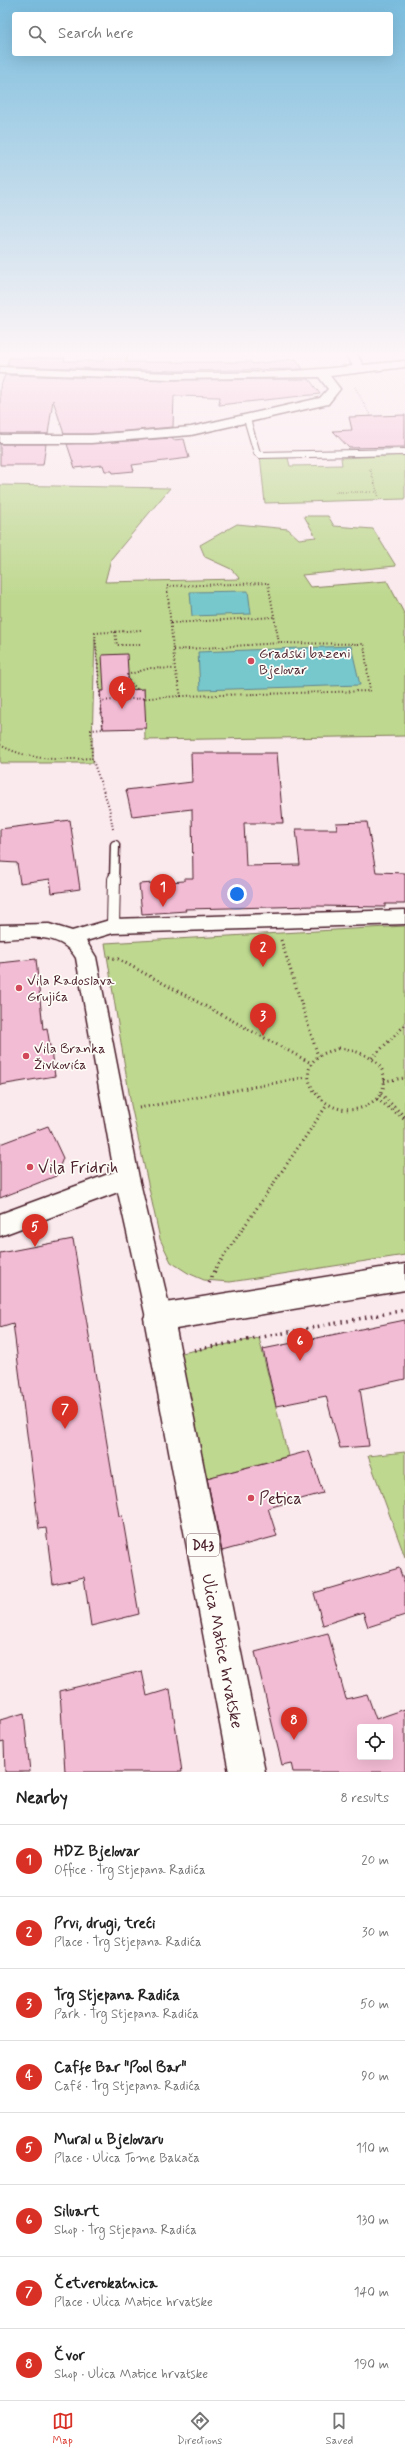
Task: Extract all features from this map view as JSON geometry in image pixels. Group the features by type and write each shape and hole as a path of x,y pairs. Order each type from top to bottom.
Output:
{"main road":[{"path":"159,1318 405,1277"},
{"name":"Ulica Matice hrvatske","path":"159,1318 247,1772"}],"street":[{"path":"0,439 91,439 157,434"},
{"path":"73,938 90,931 113,926 405,917"},
{"path":"0,932 55,932 73,938 82,947 86,957 127,1178 159,1318"},
{"path":"0,1225 127,1178"}],"lane":[{"path":"251,434 257,453 260,455 405,452"},
{"path":"113,926 115,845"}],"path":[{"path":"369,463 379,497"},
{"path":"335,492 378,492"},
{"path":"181,696 175,669 167,586 268,583 280,643"},
{"path":"171,623 274,617"},
{"path":"115,845 109,807 92,758 91,730 103,729 95,633 141,630"},
{"path":"115,632 117,645 142,645"},
{"path":"100,701 181,696 370,691 364,644 280,643 174,650"},
{"path":"137,689 129,681 127,675 134,670 165,667 175,669"},
{"path":"0,745 15,754 41,760 92,758"},
{"path":"276,922 318,1056"},
{"path":"86,957 102,955 118,959 311,1063"},
{"path":"372,1058 405,1025"},
{"path":"345,1048 362,1052 372,1058 378,1065 384,1081 381,1094 377,1099 364,1108 352,1111 339,1110 327,1105 317,1098 310,1088 307,1077 311,1063 318,1056 327,1050 345,1048"},
{"path":"114,1113 307,1077"},
{"path":"384,1081 405,1078"},
{"path":"381,1094 405,1118"},
{"path":"377,1099 405,1118"},
{"path":"327,1105 212,1274 199,1311 191,1351 405,1310"}],"green space":[{"path":"287,454 290,466 342,465 341,458 405,455 405,499 265,503 260,455"},
{"path":"0,485 170,488 111,559 105,582 240,579 231,569 205,557 200,545 237,524 288,529 299,539 316,537 304,516 328,516 334,526 373,529 396,566 302,575 310,587 387,581 405,615 405,736 145,740 144,689 100,691 95,638 92,743 92,758 94,763 0,763"},
{"path":"405,926 405,1255 230,1282 204,1280 188,1273 171,1262 160,1239 131,1105 105,943"},
{"path":"259,1338 288,1456 204,1479 166,1356"},
{"path":"405,1452 405,1557 368,1456"}],"water":[{"path":"248,591 251,614 192,616 190,592"},
{"path":"351,646 360,685 200,690 198,652"}],"building":[{"path":"0,434 48,434 48,434"},
{"path":"336,434 405,434 405,447 349,448"},
{"path":"173,438 173,440 184,439 189,458 132,465 134,471 113,473 112,471 105,471 103,465 75,468 67,444"},
{"path":"0,444 46,444 43,465 0,465"},
{"path":"127,654 129,690 144,689 146,728 103,729 100,691 104,691 102,655"},
{"path":"191,753 277,753 283,823 244,823 246,866 300,865 296,829 337,829 336,823 367,822 376,872 405,873 405,904 385,904 385,907 316,906 185,909 186,911 142,914 139,884 184,881 184,878 193,878 192,809 132,816 126,790 192,782"},
{"path":"70,820 80,889 52,893 50,879 20,883 17,863 0,862 0,829"},
{"path":"36,959 43,1029 47,1028 55,1076 0,1085 0,963"},
{"name":"Vila Fridrih","path":"48,1126 63,1158 56,1176 0,1198 0,1144"},
{"path":"73,1239 119,1516 122,1515 139,1614 91,1626 84,1577 53,1584 46,1528 39,1529 13,1323 0,1327 0,1253"},
{"path":"405,1320 405,1379 360,1389 369,1446 340,1448 326,1396 276,1406 263,1349"},
{"path":"309,1451 323,1493 268,1508 277,1536 222,1551 207,1478"},
{"path":"399,1568 405,1585 405,1615 368,1627 363,1612 323,1625 314,1593"},
{"path":"328,1633 346,1699 367,1694 376,1719 405,1709 405,1772 293,1772 291,1763 282,1765 255,1652"},
{"path":"142,1671 147,1696 170,1689 182,1772 65,1772 60,1691"},
{"path":"24,1713 30,1772 5,1772 4,1742 0,1743 0,1720"}],"place":[{"name":"Gradski bazeni Bjelovar","path":"251,661"},
{"name":"Caffe Bar \"Pool Bar\"","path":"122,709"},
{"name":"HDZ Bjelovar","path":"163,907"},
{"name":"Prvi, drugi, treći","path":"263,967"},
{"name":"Vila Radoslava Grujića","path":"19,988"},
{"name":"Trg Stjepana Radića","path":"263,1036"},
{"name":"Vila Branka Živkovića","path":"26,1056"},
{"name":"Vila Fridrih","path":"30,1167"},
{"name":"Mural u Bjelovaru","path":"35,1247"},
{"name":"Siluart","path":"300,1361"},
{"name":"Četverokatnica","path":"65,1429"},
{"name":"Petica","path":"251,1498"},
{"name":"Čvor","path":"294,1740"}]}
